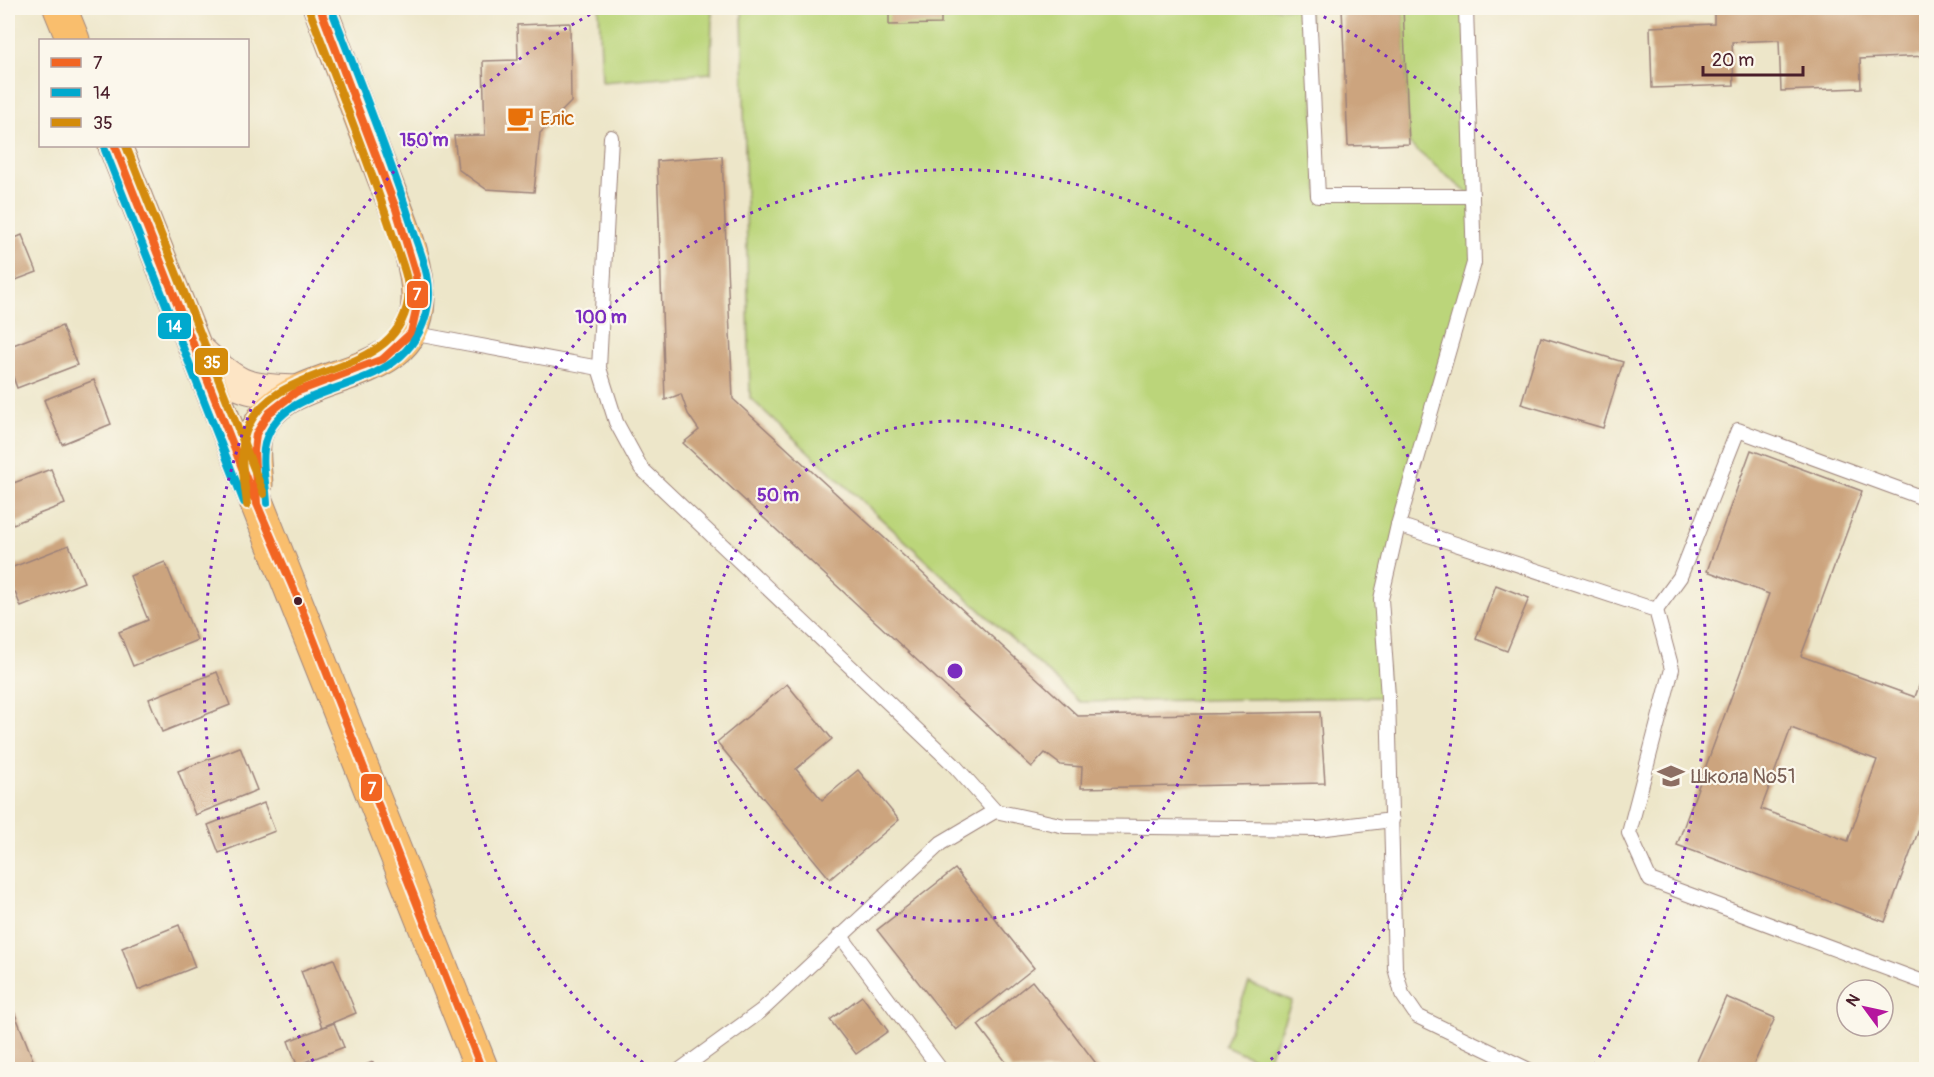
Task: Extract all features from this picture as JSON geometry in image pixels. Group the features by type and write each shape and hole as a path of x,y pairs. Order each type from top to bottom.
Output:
{"main road":[{"path":"60,8 73,39"},
{"path":"256,504 256,434 269,413 296,392 383,359 411,333 418,302 416,275 396,209 320,8"},
{"path":"115,147 256,504 297,597 482,1070"},
{"path":"195,348 235,384 256,391 296,392"}],"lane":[{"path":"1309,8 1318,196 1472,196"},
{"path":"1466,8 1474,262 1398,525 1381,599 1392,820 1395,968 1402,994 1417,1016 1529,1070"},
{"path":"611,137 599,368 616,422 641,468 952,764 995,811 1065,826 1318,829 1392,820"},
{"path":"411,333 599,368"},
{"path":"1656,610 1680,577 1738,430 1926,499"},
{"path":"1398,525 1656,610"},
{"path":"1656,610 1672,669 1629,833 1650,880 1926,983"},
{"path":"680,1070 760,1011 941,843 995,811"},
{"path":"840,935 941,1070"}],"green space":[{"path":"599,8 712,8 711,73 602,82"},
{"path":"742,8 1309,8 1318,196 1471,196 1409,144 1403,8 1466,8 1474,263 1381,599 1388,697 1080,702 750,398"},
{"path":"1249,983 1292,1001 1266,1064 1224,1045"}],"building":[{"path":"889,8 941,8 941,24 889,25"},
{"path":"1342,8 1403,8 1409,144 1348,146"},
{"path":"1714,8 1926,8 1926,56 1860,59 1861,88 1781,91 1779,40 1732,42 1734,85 1652,88 1650,27 1714,24"},
{"name":"Еліс","path":"570,23 571,102 540,133 534,192 486,189 458,169 454,136 485,135 483,61 518,60 517,25"},
{"path":"722,156 733,399 1078,716 1320,712 1325,783 1081,788 1082,767 1061,765 1045,753 1032,767 683,443 699,430 688,414 681,394 665,400 657,161"},
{"path":"22,235 37,272 8,283 8,241"},
{"path":"62,326 77,365 17,388 8,363 8,347"},
{"path":"1541,337 1623,362 1603,428 1521,404"},
{"path":"94,380 111,424 62,444 44,400"},
{"path":"1751,450 1862,491 1801,656 1915,697 1926,667 1926,810 1885,922 1677,845 1769,594 1707,571","holes":["1791,728 1877,760 1848,841 1761,809"]},
{"path":"51,469 65,504 13,524 8,509 8,485"},
{"path":"69,545 84,582 21,607 15,592 8,595 8,569"},
{"path":"165,562 197,640 133,666 119,632 148,620 130,576"},
{"path":"1496,585 1529,598 1507,651 1476,639"},
{"path":"217,672 230,705 162,732 149,699"},
{"path":"787,684 832,739 796,769 822,800 858,770 899,820 830,879 717,742"},
{"path":"240,747 257,790 195,815 178,771"},
{"path":"264,803 275,831 219,853 208,825"},
{"path":"955,869 1034,968 956,1030 877,930"},
{"path":"179,925 195,967 138,990 122,948"},
{"path":"334,959 356,1013 322,1027 301,971"},
{"path":"1032,981 1101,1070 1012,1070 978,1025"},
{"path":"8,996 35,1065 25,1070 8,1070"},
{"path":"862,996 888,1031 856,1054 830,1020"},
{"path":"1726,997 1775,1018 1751,1070 1693,1070"},
{"path":"334,1023 344,1047 297,1065 288,1041"},
{"path":"373,1062 376,1070 355,1070 355,1069"}],"transit line":[{"name":"7","path":"320,8 396,209 416,275 418,302 411,333 383,359 296,392 269,413 256,434 254,451 257,504 297,597 482,1070"},
{"name":"14","path":"267,503 263,463 264,447 279,418 298,404 375,373 398,358 417,336 428,305 429,286 422,257 384,146 331,8"},
{"name":"35","path":"247,505 243,468 244,441 246,432 260,408 281,392 305,379 358,359 381,346 398,327 408,301 409,293 402,262 354,125 310,12"},
{"name":"7","path":"115,147 254,498"},
{"name":"35","path":"126,147 264,494"},
{"name":"14","path":"105,150 244,502"}],"place":[{"name":"Еліс","path":"520,118"},
{"name":"Школа №51","path":"1671,776"}]}
